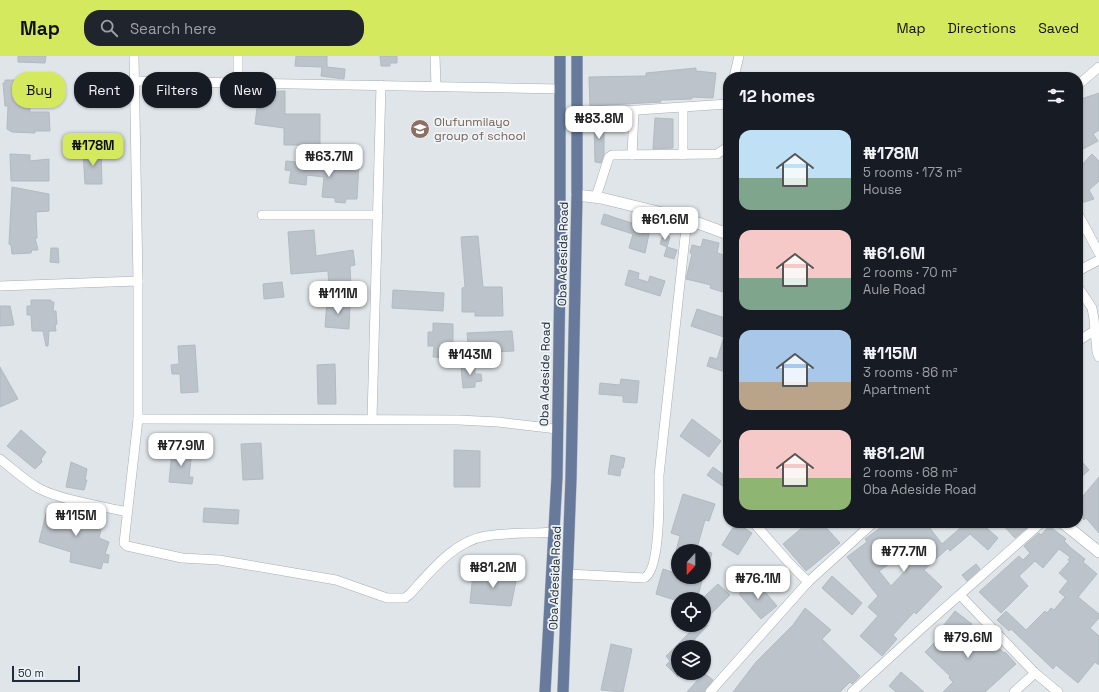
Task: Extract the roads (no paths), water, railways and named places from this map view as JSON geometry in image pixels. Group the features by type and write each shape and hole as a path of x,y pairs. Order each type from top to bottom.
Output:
{"main road":[{"name":"Oba Adeside Road","path":"545,692 554,532 557,428 560,272 560,56"},
{"name":"Oba Adesida Road","path":"563,692 568,574 577,195 577,56"},
{"path":"549,630 566,630"}],"street":[{"path":"134,56 138,281 138,419 126,512 124,542 130,548 182,558 219,560 336,580 387,598 405,598 444,558 470,541 486,536 554,532"},
{"path":"238,56 238,72"},
{"path":"435,56 436,86"},
{"path":"735,72 739,56"},
{"path":"1083,81 1099,67"},
{"path":"135,81 220,82"},
{"path":"276,83 560,89"},
{"path":"372,419 381,86"},
{"path":"576,114 723,104"},
{"path":"683,108 683,154"},
{"path":"632,155 634,111"},
{"path":"596,197 609,157 612,155 717,154 723,150"},
{"path":"577,195 596,197 688,219 723,232"},
{"path":"262,216 378,215"},
{"path":"568,574 644,578 650,573 656,551 660,475 688,219"},
{"path":"1083,223 1099,253"},
{"path":"1083,268 1099,260"},
{"path":"0,286 138,281"},
{"path":"1083,294 1092,308 1094,331 1099,356"},
{"path":"1083,338 1094,331"},
{"path":"138,419 459,420 557,428"},
{"path":"0,459 28,482 40,489 53,494 126,512"},
{"path":"758,528 808,582"},
{"path":"710,692 808,582 867,528"},
{"path":"852,692 1035,528"},
{"path":"1069,528 1099,552"},
{"path":"960,595 1035,673 1058,692"},
{"path":"1014,692 1035,673"}],"place":[{"name":"Olufunmilayo group of school","path":"420,129"}]}
